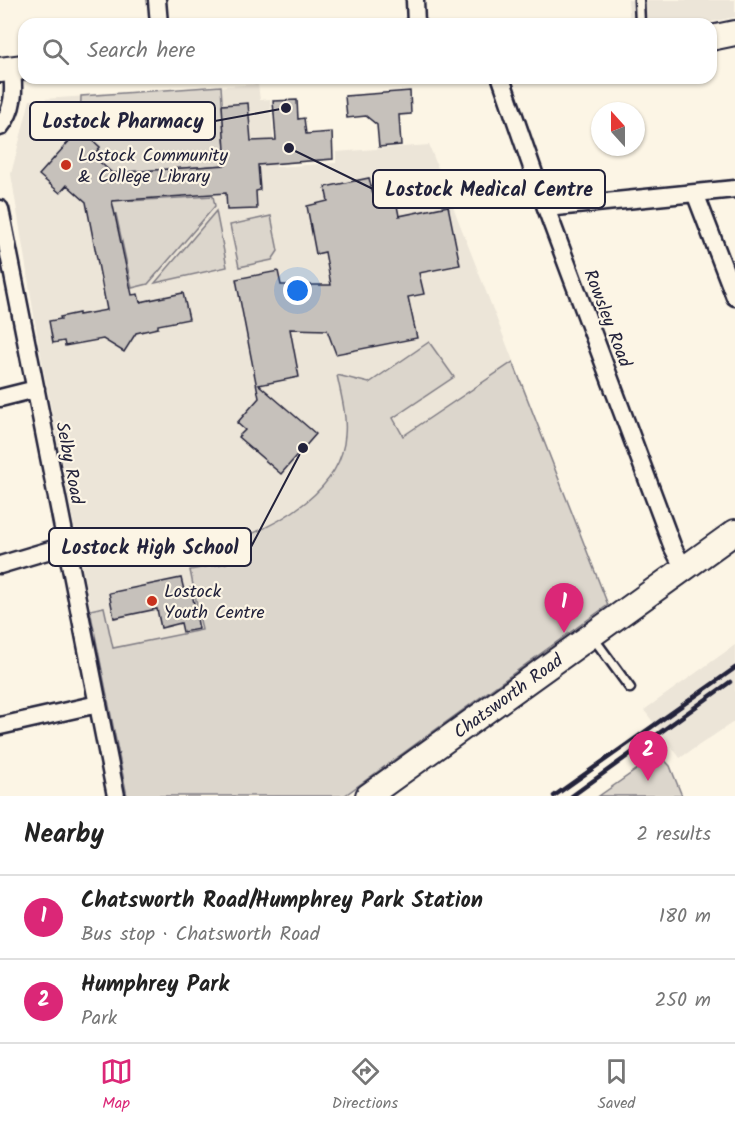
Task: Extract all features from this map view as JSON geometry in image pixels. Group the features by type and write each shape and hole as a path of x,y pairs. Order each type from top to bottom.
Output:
{"street":[{"path":"158,0 159,18"},
{"path":"415,0 416,18"},
{"path":"717,37 735,33"},
{"path":"0,127 9,113 13,100 12,68"},
{"name":"Rowsley Road","path":"503,84 546,208 677,556 684,569"},
{"path":"546,208 735,189"},
{"path":"695,193 735,297"},
{"name":"Selby Road","path":"0,209 3,237 36,389 116,796"},
{"path":"0,398 36,389"},
{"name":"Chatsworth Road","path":"368,796 735,532"},
{"path":"0,565 67,545"},
{"path":"0,726 98,704"}],"lane":[{"path":"639,0 640,18"},
{"path":"592,635 630,688"}],"shaded area":[{"path":"628,0 735,0 735,17 717,21 717,18 630,18"},
{"path":"258,84 260,100 270,99 276,167 336,163 336,152 429,145 608,605 344,796 127,796 39,346 11,174 30,100"},
{"path":"221,86 226,165 112,173 93,156 100,147 80,129 81,96"},
{"path":"121,191 128,191 129,201 213,196 215,206 148,284 132,288 116,214 108,216 107,208"},
{"path":"216,211 227,267 155,283"},
{"path":"271,216 278,251 272,260 239,267 230,225"},
{"path":"429,342 454,377 393,418 403,436 513,362 608,605 344,796 127,796 90,610 104,607 113,648 202,630 190,570 227,563 234,541 289,514 321,488 333,472 341,455 345,435 343,405 337,375 369,383"},
{"path":"735,645 735,721 680,758 644,710"},
{"path":"659,754 670,766 682,796 599,796"}],"building":[{"path":"410,91 411,114 399,115 401,145 379,147 377,125 366,116 347,118 345,96"},
{"path":"297,100 298,119 304,118 306,134 332,132 333,159 258,165 260,190 256,191 257,209 227,210 226,193 112,201 132,295 138,294 140,302 183,293 189,319 158,325 158,328 136,333 124,352 103,339 65,346 64,341 53,343 49,321 79,313 79,315 107,310 86,202 67,185 60,193 39,175 80,129 100,147 93,156 112,173 226,165 222,105 248,103 251,141 276,140 273,101"},
{"path":"369,178 373,194 394,190 399,216 448,206 460,265 419,273 424,294 408,297 417,338 336,354 327,330 290,329 299,377 259,385 316,434 281,474 238,437 245,430 237,423 259,398 236,279 278,271 281,285 331,285 325,252 316,254 307,206 328,201 325,187"},
{"name":"Lostock Youth Centre","path":"181,578 184,590 191,588 199,629 183,632 181,623 161,628 157,609 114,618 109,593"}],"railway":[{"path":"554,796 735,668"},
{"path":"572,796 730,682"}],"place":[{"name":"Lostock Pharmacy","path":"286,108"},
{"name":"Lostock Medical Centre","path":"289,148"},
{"name":"Lostock Community & College Library","path":"66,165"},
{"name":"Lostock High School","path":"303,448"},
{"name":"Lostock Youth Centre","path":"152,601"},
{"name":"Chatsworth Road/Humphrey Park Station","path":"564,633"},
{"name":"Humphrey Park","path":"648,781"}]}
